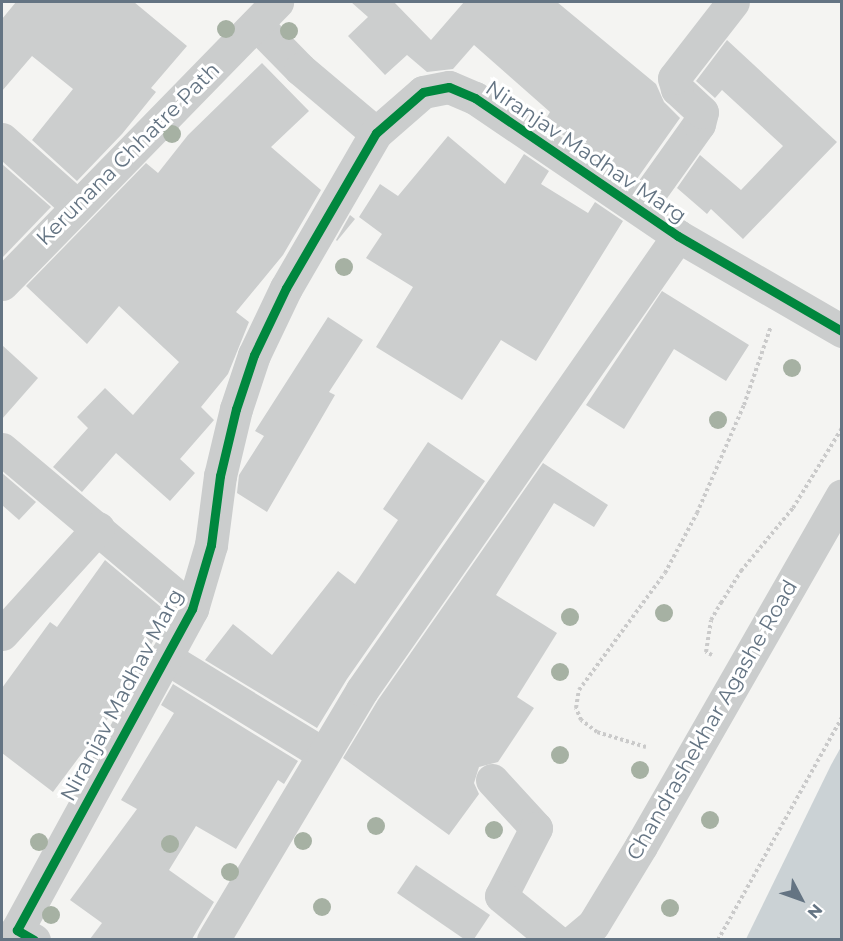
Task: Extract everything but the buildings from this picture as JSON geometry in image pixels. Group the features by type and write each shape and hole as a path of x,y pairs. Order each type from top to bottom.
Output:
{"street":[{"path":"639,208 699,124 702,112 677,88 674,78 733,2"},
{"path":"266,13 300,69 376,133"},
{"name":"Kerunana Chhatre Path","path":"2,284 76,205 266,13"},
{"name":"Niranjav Madhav Marg","path":"18,931 192,609 211,546 220,476 236,410 254,355 286,288 376,133 423,92 449,87 475,98 678,236 842,331"},
{"path":"2,139 76,205"},
{"path":"213,939 362,690 678,236"},
{"path":"2,449 192,609"},
{"name":"Chandrashekhar Agashe Road","path":"585,935 842,495"},
{"path":"2,634 98,528"},
{"path":"165,657 323,754"},
{"path":"492,780 536,828 501,896 555,939"}],"path":[{"path":"646,747 597,732 581,720 576,708 579,690 665,573 697,513 744,405 775,319"},
{"path":"706,652 711,620 726,595 741,571 793,508 842,428"},
{"path":"718,939 842,717"}],"shaded area":[{"path":"841,747 841,939 746,939 831,765"}],"cycle path":[{"path":"34,940 17,930 192,609 211,545 220,476 236,409 254,355 286,288 376,133 423,92 449,87 475,98 678,236 842,331"}]}
